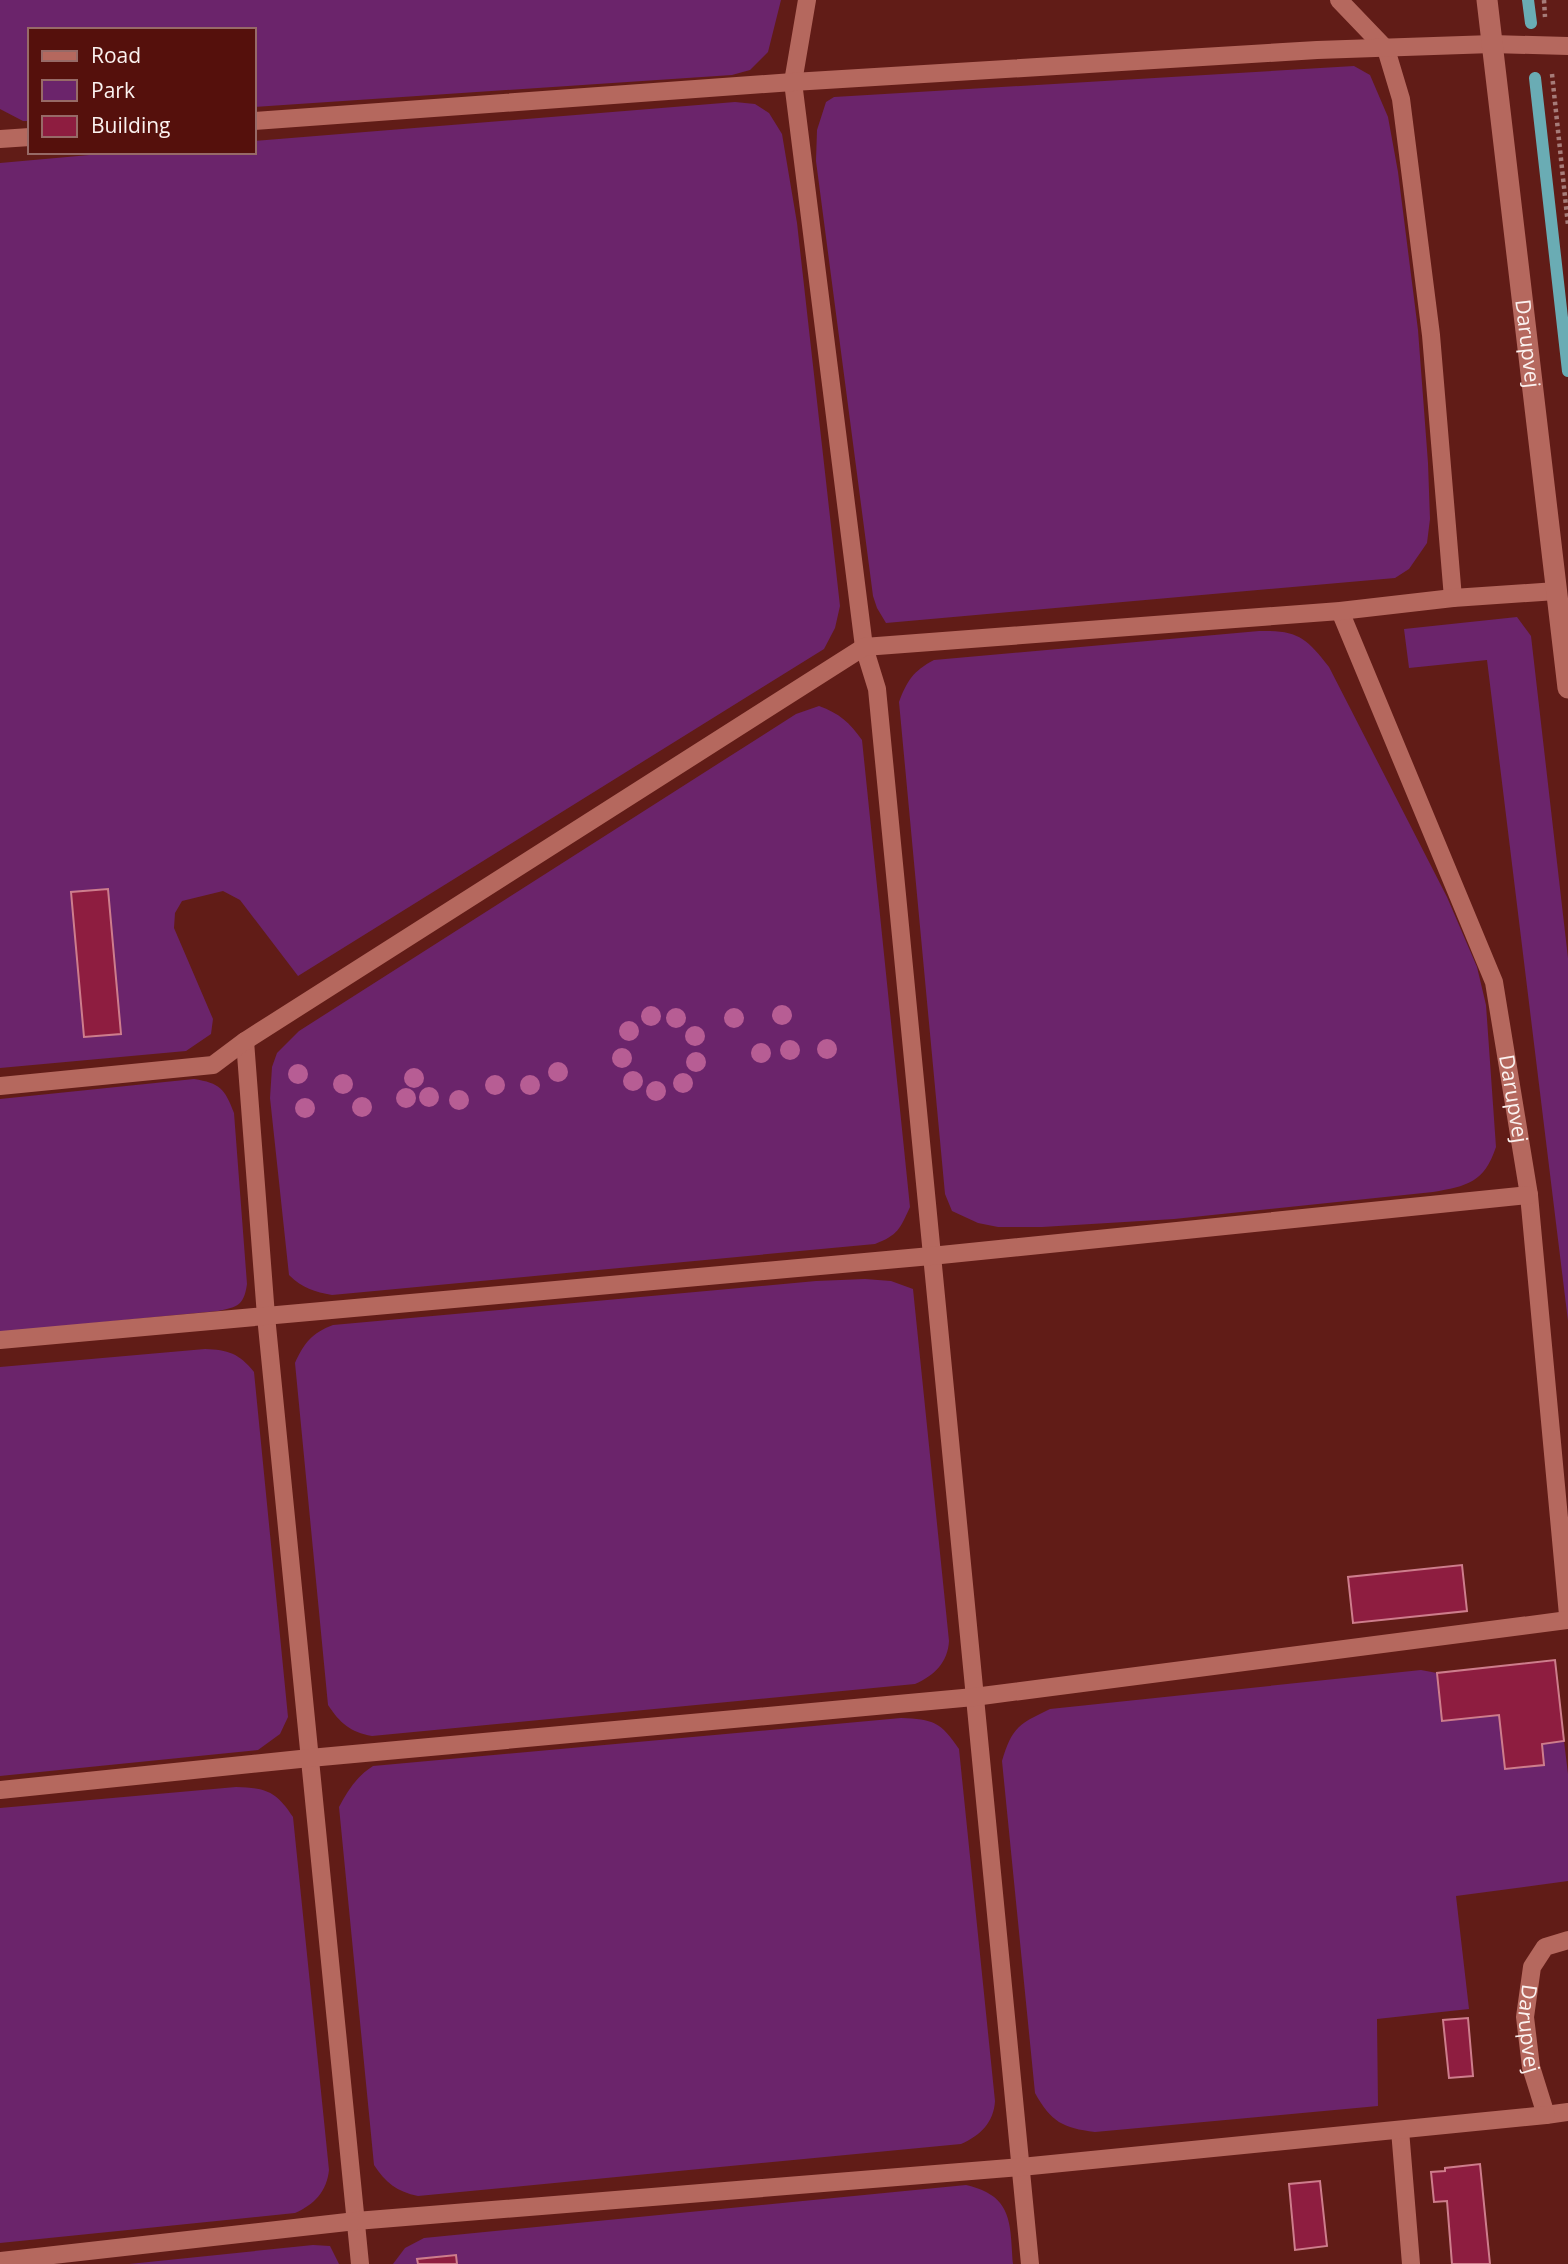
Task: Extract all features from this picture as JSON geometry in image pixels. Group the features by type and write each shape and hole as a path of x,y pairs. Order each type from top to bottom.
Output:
{"street":[{"name":"Darupvej","path":"1487,0 1559,577 1568,688"}],"lane":[{"path":"807,0 793,82 864,647 877,689 1030,2264"},
{"path":"1339,0 1387,49 1401,99 1430,322 1452,598"},
{"path":"256,121 793,82 1317,50 1492,44 1568,46"},
{"path":"0,139 28,137"},
{"path":"0,1086 213,1065 245,1041 864,647 1340,611 1452,598 1559,577"},
{"name":"Darupvej","path":"1340,611 1494,982 1529,1195 1568,1617"},
{"path":"245,1041 266,1316 360,2264"},
{"path":"0,1340 931,1256 1529,1195"},
{"path":"0,1790 310,1758 974,1697 1568,1617"},
{"name":"Darupvej","path":"1546,2115 1531,2067 1525,2017 1532,1967 1545,1947 1568,1940"},
{"path":"0,2261 356,2221 1021,2167 1568,2112"},
{"path":"1400,2130 1411,2264"}],"path":[{"path":"1544,0 1568,225"}],"green space":[{"path":"0,0 781,0 768,52 750,70 732,75 256,107 256,28 28,28 28,121 0,109"},
{"path":"1354,66 1370,75 1388,117 1398,172 1418,330 1430,519 1427,543 1409,569 1395,578 886,623 873,596 816,161 817,130 826,102 834,97"},
{"path":"735,102 755,104 769,113 782,134 797,223 840,606 835,628 824,649 298,976 240,900 223,891 182,901 175,913 174,928 213,1019 211,1034 186,1051 0,1068 0,163 101,154 256,154 256,141"},
{"path":"1517,617 1531,636 1568,958 1568,1321 1487,660 1409,668 1404,629"},
{"path":"1259,631 1283,632 1300,637 1329,667 1447,897 1477,967 1486,1005 1496,1147 1491,1159 1473,1181 1445,1190 1174,1219 998,1227 978,1223 952,1211 945,1194 899,702 905,688 921,668 934,660"},
{"path":"819,706 844,719 862,740 910,1207 897,1230 889,1238 875,1244 332,1295 309,1289 289,1275 270,1098 272,1067 277,1053 299,1031 796,714"},
{"path":"194,1079 220,1088 234,1113 247,1284 242,1301 218,1311 0,1332 0,1099"},
{"path":"816,1281 891,1281 913,1289 949,1641 943,1662 928,1677 915,1684 372,1736 346,1726 337,1717 328,1705 295,1363 305,1344 314,1335 333,1325"},
{"path":"205,1349 232,1354 254,1372 288,1717 280,1734 258,1750 0,1776 0,1367"},
{"path":"1421,1670 1437,1673 1442,1721 1499,1715 1544,1765 1542,1744 1564,1741 1568,1774 1568,1881 1456,1896 1469,2009 1377,2019 1378,2106 1095,2132 1059,2122 1047,2111 1035,2093 1002,1761 1013,1734 1024,1723 1050,1709"},
{"path":"901,1718 921,1719 935,1724 947,1733 959,1749 995,2101 989,2122 980,2132 961,2144 418,2196 398,2189 383,2176 374,2165 339,1807 362,1774 373,1766"},
{"path":"236,1787 255,1788 275,1796 293,1817 329,2170 326,2184 314,2201 295,2213 0,2243 0,1808"},
{"path":"966,2185 993,2196 1001,2204 1009,2223 1013,2264 393,2264 405,2248 424,2238"},
{"path":"313,2245 330,2246 339,2264 129,2264"}],"building":[{"path":"108,889 121,1034 84,1037 71,892"},
{"path":"1462,1565 1467,1611 1353,1623 1348,1577"},
{"path":"1555,1660 1564,1741 1542,1744 1544,1765 1505,1769 1499,1715 1442,1721 1437,1673"},
{"path":"1468,2018 1473,2076 1449,2078 1443,2020"},
{"path":"1480,2164 1490,2264 1452,2264 1447,2201 1434,2202 1431,2172"},
{"path":"1320,2181 1327,2246 1295,2250 1289,2184"},
{"path":"456,2255 457,2264 418,2264 417,2259"}],"waterway":[{"path":"1528,0 1531,23"},
{"path":"1535,78 1568,371"}]}
